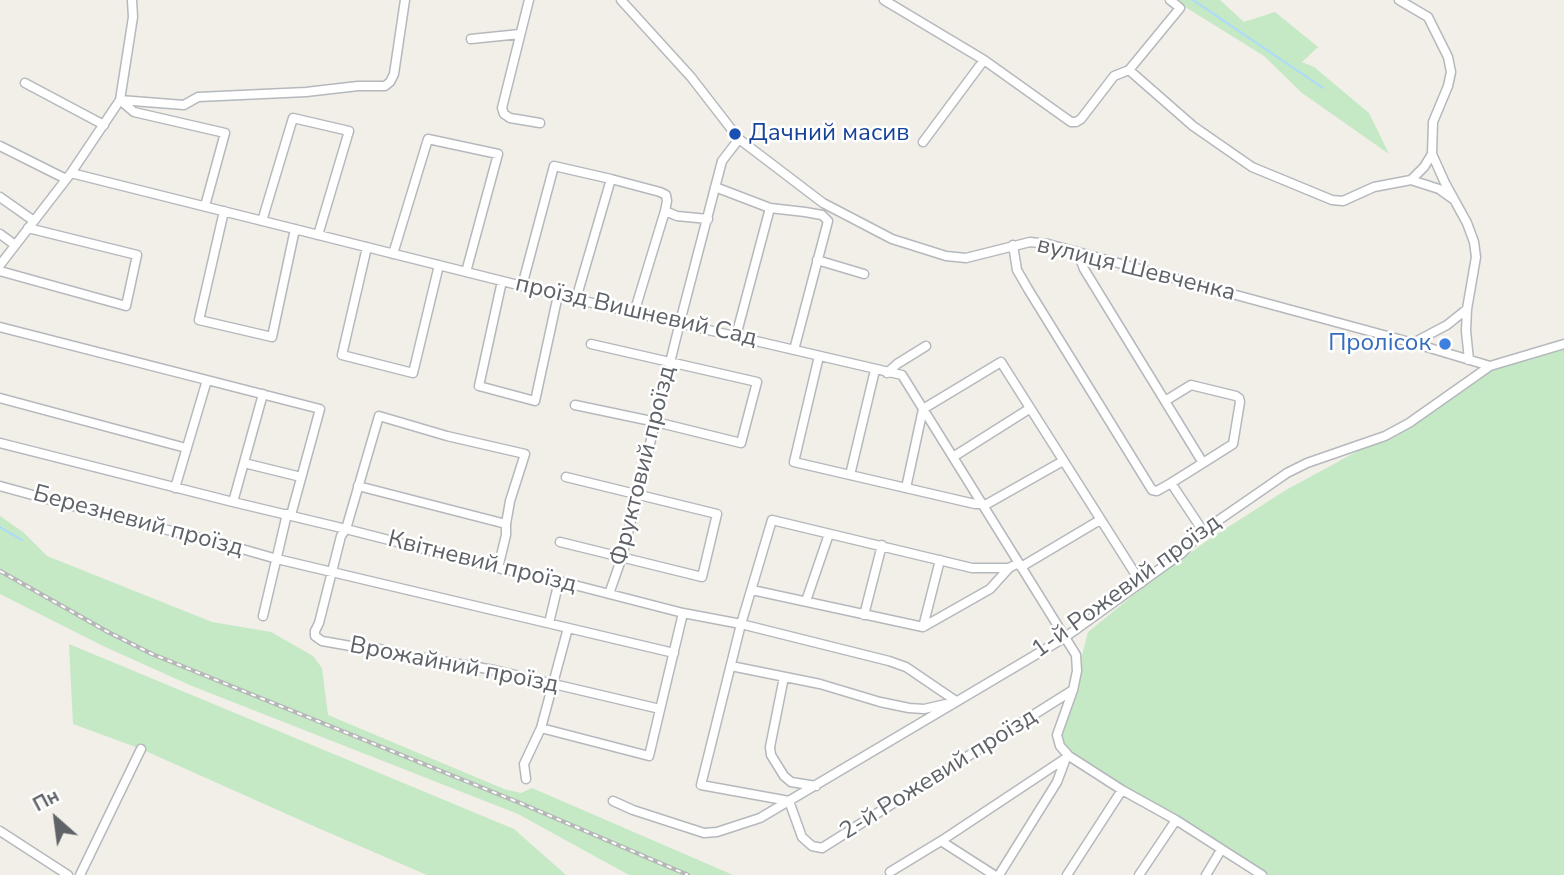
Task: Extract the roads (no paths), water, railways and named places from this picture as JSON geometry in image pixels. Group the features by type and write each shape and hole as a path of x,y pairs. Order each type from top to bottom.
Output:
{"street":[{"path":"0,265 68,176 120,100 132,0"},
{"path":"120,100 184,105 198,97 385,86 394,74 405,0"},
{"path":"529,0 502,108 504,114 510,118 540,123"},
{"name":"вулиця Шевченка","path":"621,0 691,77 739,139 823,203 892,239 946,256 966,258 1013,245 1039,243 1490,366"},
{"path":"884,0 984,60 1071,122 1081,119 1114,76 1129,70 1180,8 1170,0"},
{"path":"1399,0 1427,17 1448,57 1451,72 1433,122 1432,154 1467,223 1475,248 1475,265 1467,309 1469,360"},
{"path":"471,38 520,34"},
{"path":"923,142 984,60"},
{"path":"1129,70 1193,126 1252,167 1332,200 1343,201 1374,187 1411,180 1439,189 1454,199"},
{"path":"25,83 104,125"},
{"path":"120,100 134,112 225,133 205,206"},
{"path":"262,221 293,118 349,131 318,235"},
{"path":"393,254 428,139 498,154 466,272"},
{"name":"Фруктовий проїзд","path":"610,594 622,557 722,161 739,139"},
{"name":"проїзд Вишневий Сад","path":"0,146 68,176 205,206 558,295 902,375 1075,653 1078,661 1073,690 1057,738 1068,757"},
{"path":"1411,180 1432,154"},
{"path":"522,286 554,166 611,179 666,195 665,211 634,313"},
{"path":"576,299 611,179"},
{"path":"715,187 770,208 822,215 828,221 793,349"},
{"path":"0,197 34,221"},
{"path":"736,336 770,208"},
{"path":"224,211 199,320 272,337 295,229"},
{"path":"665,211 677,216 708,219"},
{"path":"0,271 126,306 137,255 28,229"},
{"path":"0,234 15,245"},
{"path":"1013,245 1017,270 1028,289 1152,490 1157,491 1233,444 1240,402 1236,396 1191,386 1165,401"},
{"path":"368,247 342,355 413,373 439,265"},
{"path":"1078,253 1084,269 1203,463"},
{"path":"817,260 863,274"},
{"path":"502,281 479,386 535,401 558,295"},
{"path":"1413,343 1447,325 1467,309"},
{"path":"1447,325 1466,331"},
{"path":"0,327 263,394 233,502"},
{"path":"575,405 741,443 757,382 592,344"},
{"name":"1-й Рожевий проїзд","path":"612,801 693,830 710,833 760,818 1064,638 1182,553 1203,531 1296,468 1385,436 1409,423 1490,366 1564,344"},
{"path":"887,373 926,346"},
{"path":"819,356 794,462 982,504 1063,461"},
{"path":"906,488 923,409 1001,362 1141,583"},
{"path":"850,475 875,370"},
{"path":"175,488 206,380"},
{"name":"Березневий проїзд","path":"263,394 320,409 276,559"},
{"path":"0,398 186,448"},
{"path":"953,457 1030,409"},
{"path":"332,571 379,416 447,436 525,454 510,501 498,568"},
{"name":"Квітневий проїзд","path":"0,443 498,568 889,661 906,667 956,701"},
{"path":"244,463 301,477"},
{"path":"560,542 702,577 717,514 566,477"},
{"path":"1171,483 1203,531"},
{"name":"Березневий проїзд","path":"0,486 276,559 674,653"},
{"path":"358,486 506,524"},
{"path":"789,801 701,785 741,624 772,520 972,568 1009,568 1020,565 1100,520"},
{"path":"806,601 829,534"},
{"path":"864,615 882,545"},
{"path":"263,616 276,559"},
{"path":"923,627 940,560"},
{"path":"752,590 923,627 990,589 1009,568"},
{"name":"Врожайний проїзд","path":"332,571 315,631 315,636 322,641 494,670 660,709"},
{"path":"549,622 559,581"},
{"path":"541,728 649,756 683,613"},
{"path":"526,779 524,764 541,728 568,628"},
{"path":"730,667 820,684 909,708 923,709 956,701"},
{"path":"784,677 770,747 771,755 791,782 816,786"},
{"name":"2-й Рожевий проїзд","path":"789,801 802,837 813,846 822,848 1073,690"},
{"path":"80,875 141,748"},
{"path":"1068,757 1176,820 1262,875"},
{"path":"890,872 1068,757"},
{"path":"941,841 997,875 1057,782 1068,757"},
{"path":"1067,875 1122,790"},
{"path":"1139,875 1176,820"},
{"path":"0,831 68,875"},
{"path":"1206,875 1221,850"}],"waterway":[{"path":"1193,0 1323,88"},
{"path":"0,527 22,540"}],"railway":[{"path":"0,571 152,654 520,803 688,875"}],"place":[{"name":"Дачний масив","path":"735,134"},
{"name":"Пролісок","path":"1445,344"}]}
